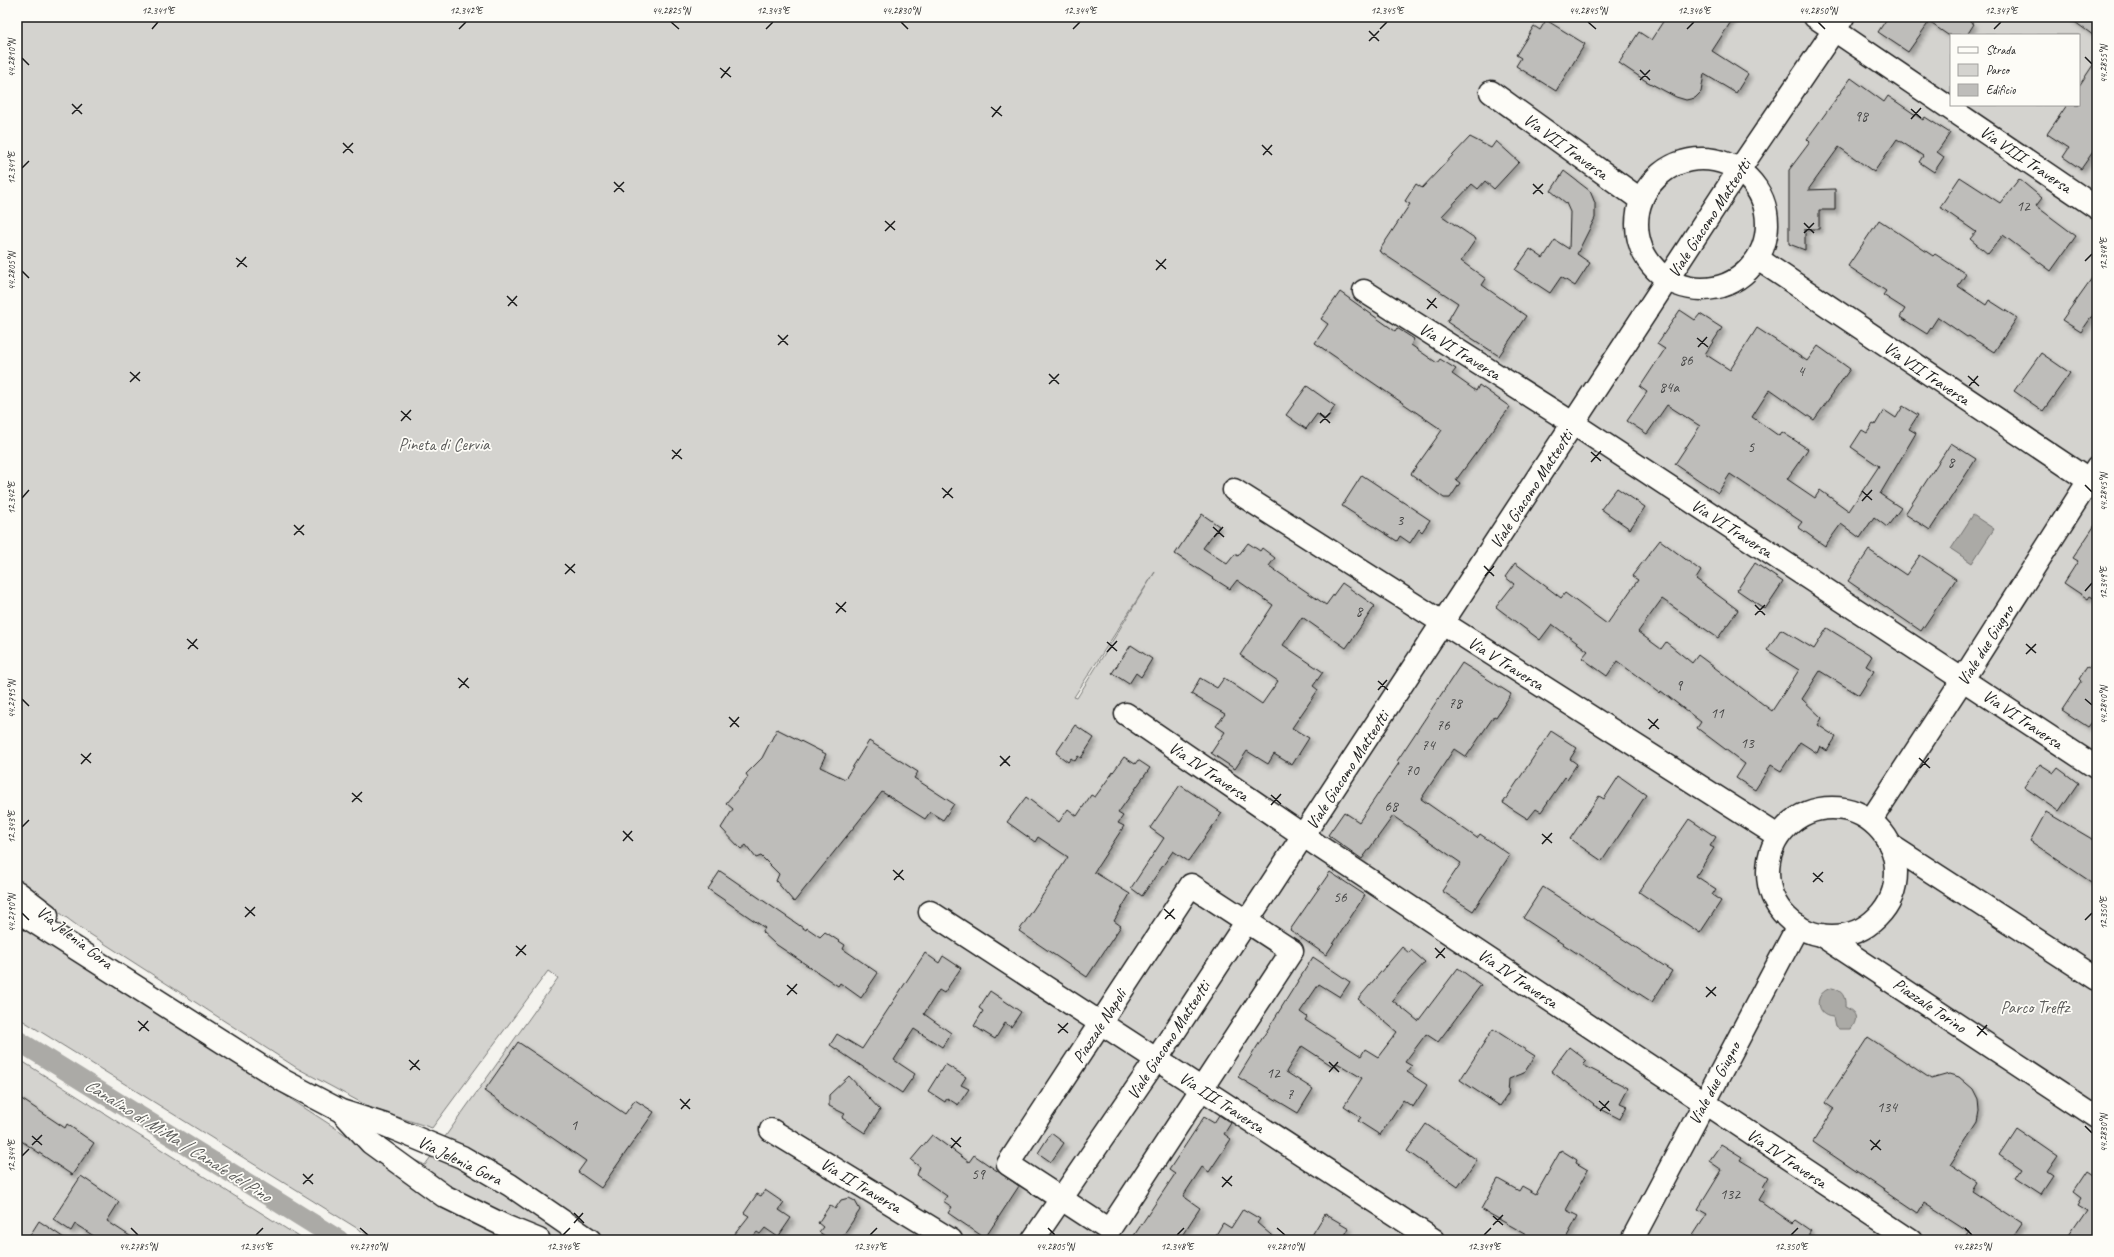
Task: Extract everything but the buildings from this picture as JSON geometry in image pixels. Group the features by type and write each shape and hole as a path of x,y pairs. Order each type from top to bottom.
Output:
{"street":[{"name":"Via VIII Traversa","path":"1815,17 1839,23 1950,103"},
{"name":"Viale Giacomo Matteotti","path":"1033,1240 1063,1199 1156,1060 1739,170 1839,23"},
{"name":"Via VII Traversa","path":"1491,92 1641,200"},
{"name":"Via VIII Traversa","path":"1955,106 2097,208"},
{"path":"1702,159 1722,162 1739,170 1754,184 1765,208 1767,221 1765,240 1758,258 1749,270 1724,286 1710,289 1696,289 1681,286 1668,279 1656,270 1647,258 1640,245 1637,230 1641,200 1651,183 1665,170 1683,162 1702,159"},
{"name":"Via VII Traversa","path":"1758,258 2094,479"},
{"name":"Via VI Traversa","path":"1364,291 1574,424 2097,768"},
{"name":"Viale due Giugno","path":"1870,820 2094,479"},
{"name":"Via V Traversa","path":"1234,490 1778,836"},
{"name":"Via IV Traversa","path":"1126,714 1303,835 1911,1240"},
{"path":"1831,807 1852,810 1870,820 1882,832 1890,845 1895,860 1896,875 1893,891 1887,905 1878,917 1866,926 1852,933 1836,936 1821,935 1798,926 1777,906 1771,892 1768,878 1768,863 1771,849 1778,836 1792,820 1811,810 1831,807"},
{"path":"1890,845 2097,979"},
{"name":"Piazzale Napoli","path":"1191,885 1246,921 1292,951 1109,1230 1008,1164 1191,885"},
{"name":"Via Jelenia Gora","path":"17,892 132,983"},
{"name":"Via Jelenia Gora","path":"17,911 284,1081 341,1111 385,1125 462,1157 510,1185 590,1240"},
{"name":"Via III Traversa","path":"930,912 1434,1240"},
{"name":"Viale due Giugno","path":"1632,1240 1798,926"},
{"name":"Piazzale Torino","path":"1821,935 1893,980 2097,1117"},
{"name":"Via Jelenia Gora","path":"341,1111 371,1143 444,1196 508,1227 539,1240"},
{"name":"Via II Traversa","path":"771,1130 951,1240"}],"green space":[{"path":"17,17 2097,17 2097,1240 376,1240 17,1017 17,921 360,1144 379,1162 413,1182 373,1133 395,1135 388,1142 408,1157 425,1165 558,978 548,971 432,1128 373,1109 297,1068 79,927 17,881","holes":["1155,572 1077,698 1074,697"]},
{"path":"17,1058 304,1240 17,1240"}],"shaded area":[{"path":"1973,515 1994,529 1972,563 1951,549"},
{"path":"1832,988 1843,994 1845,1007 1854,1013 1856,1019 1851,1029 1839,1029 1835,1026 1833,1017 1822,1013 1819,1008 1818,1004 1821,994"}],"waterway":[{"name":"Canalino di MiMa | Canale del Pino","path":"17,1040 339,1240"}],"park label":[{"name":"Pineta di Cervia","path":"444,444"},
{"name":"Parco Treffz","path":"2035,1007"}]}
